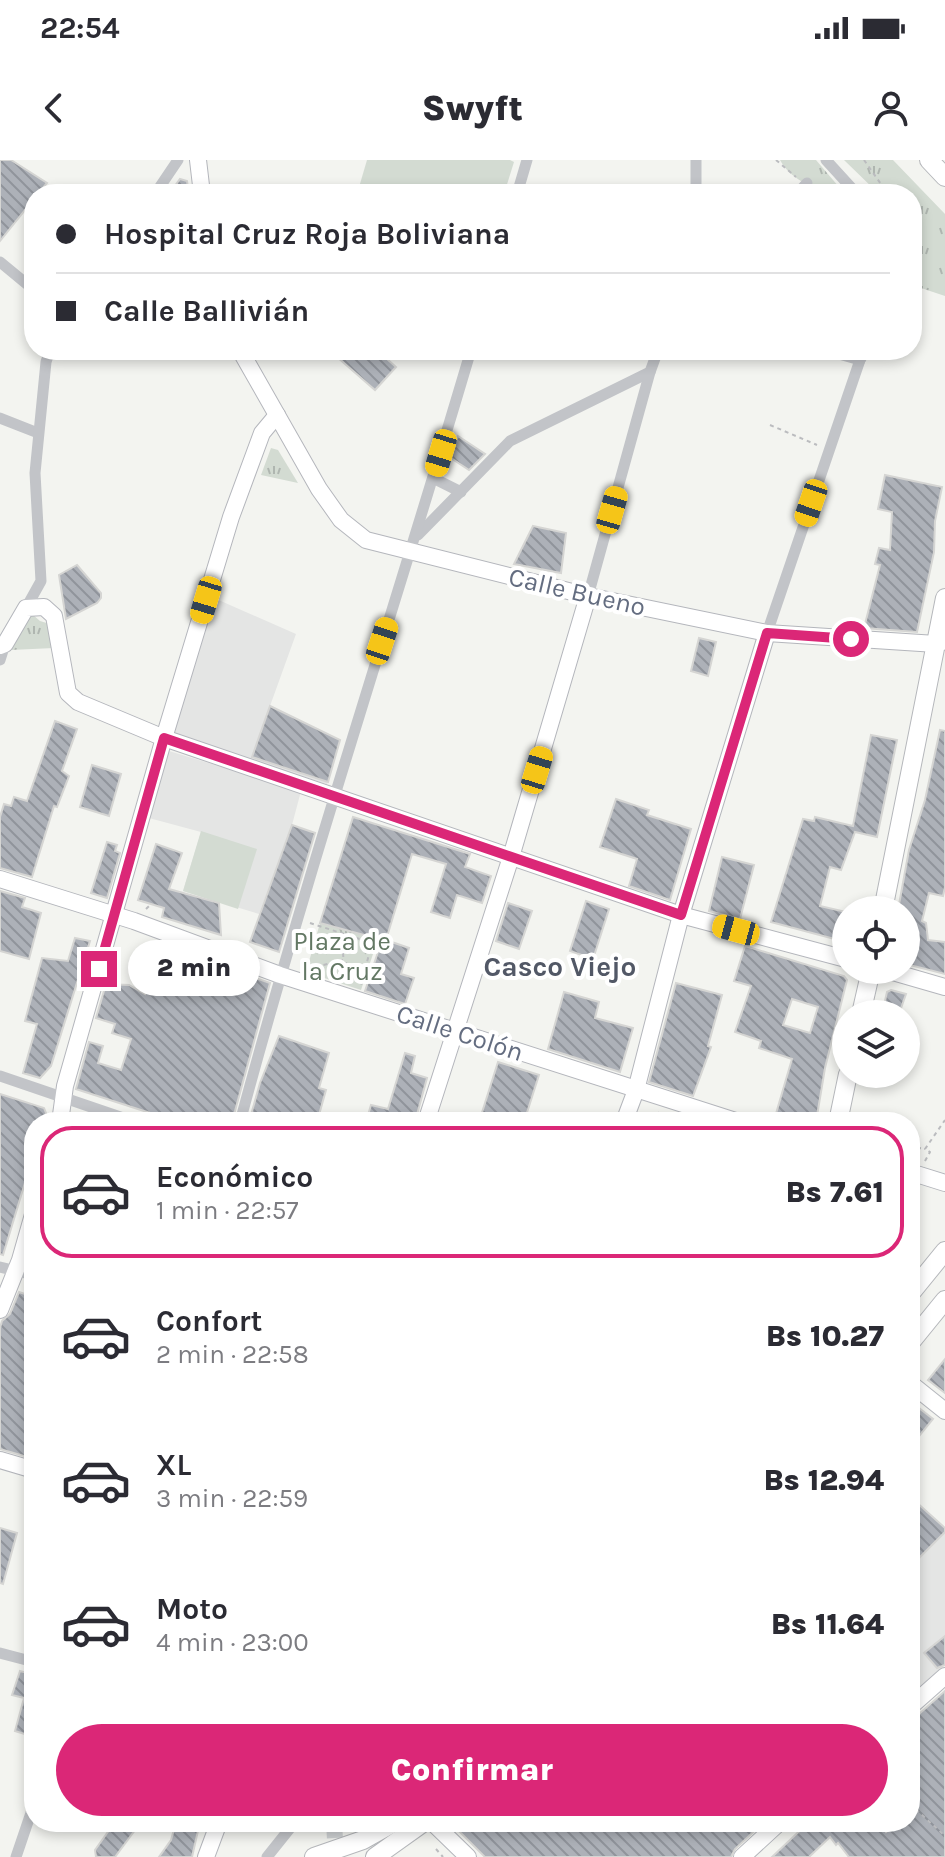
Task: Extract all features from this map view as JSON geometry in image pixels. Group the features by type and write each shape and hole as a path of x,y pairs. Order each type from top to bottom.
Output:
{"main road":[{"path":"198,160 201,184"},
{"path":"929,160 945,177"},
{"name":"Calle Bueno","path":"246,360 319,489 341,520 366,540 412,546 588,596 767,633 941,637"},
{"path":"62,1112 65,1086 164,738 231,517 262,433 277,415"},
{"path":"429,1112 511,857 588,596"},
{"path":"886,896 941,637 945,598"},
{"path":"2,650 26,608 44,607 54,616 68,693 78,702 164,738 681,915 832,955"},
{"path":"628,1112 681,915 767,633"},
{"name":"Calle Colón","path":"0,879 280,975 707,1112"},
{"path":"920,980 945,987"},
{"path":"840,1112 845,1088"},
{"path":"920,1169 945,1183"},
{"path":"0,1310 8,1269 24,1233"},
{"path":"920,1282 945,1251"},
{"path":"920,1331 945,1300"},
{"path":"920,1391 945,1411"},
{"path":"0,1460 24,1467"},
{"path":"920,1698 945,1676"},
{"path":"208,1851 215,1832"},
{"path":"314,1857 377,1832"},
{"path":"375,1857 410,1832"},
{"path":"442,1832 468,1857"},
{"path":"742,1857 769,1832"}],"street":[{"path":"162,184 178,160"},
{"path":"520,184 527,160"},
{"path":"696,160 696,184"},
{"path":"826,160 848,184"},
{"path":"0,262 24,282"},
{"path":"26,608 41,581 35,473 47,360"},
{"path":"243,1112 333,796 468,360"},
{"path":"588,596 654,360"},
{"path":"767,633 861,360"},
{"path":"412,546 510,441 650,372"},
{"path":"0,418 38,433"},
{"path":"433,478 461,492"},
{"path":"0,1076 107,1112"},
{"path":"0,1653 24,1659"},
{"path":"16,1857 24,1832"},
{"path":"267,1857 287,1832"}],"path":[{"path":"864,160 881,184"},
{"path":"770,425 829,450"},
{"path":"298,919 372,943 361,985"},
{"path":"347,996 343,960 348,930"},
{"path":"292,938 326,952 344,951"},
{"path":"305,969 343,960"},
{"path":"343,960 359,976"},
{"path":"925,1149 945,1120"},
{"path":"920,1148 930,1155 925,1162"},
{"path":"920,1813 945,1836"},
{"path":"436,1849 443,1857"}],"shaded area":[{"path":"214,598 296,634 270,706 340,740 327,784 173,735"},
{"path":"169,751 301,791 292,825 259,914 183,891 201,832 149,818"},
{"path":"920,1506 945,1528 945,1664 920,1686"}],"green space":[{"path":"367,160 514,162 507,184 360,184"},
{"path":"780,160 816,160 836,184 806,184"},
{"path":"844,160 893,160 916,184 869,184"},
{"path":"922,190 945,214 945,296 922,288"},
{"path":"271,448 278,450 298,483 261,475"},
{"path":"32,614 50,624 54,648 11,650"},
{"path":"201,831 257,849 238,909 183,891"},
{"name":"Plaza de la Cruz","path":"320,923 378,939 361,990 306,972"}],"building":[{"path":"0,160 11,160 47,183 24,184 24,211 0,241"},
{"path":"340,360 388,360 396,367 375,390"},
{"path":"458,436 485,454 469,470 451,458"},
{"path":"885,475 942,487 935,521 934,552 917,632 864,628 880,565 875,564 879,548 890,550 892,512 878,509"},
{"path":"533,526 566,533 561,573 514,564"},
{"path":"77,565 101,593 101,598 66,619 59,575"},
{"path":"699,638 716,642 708,676 691,671"},
{"path":"270,706 340,740 328,782 252,757"},
{"path":"55,721 77,729 62,771 69,776 57,807 54,806 32,877 0,868 0,817 4,804 11,806 14,797 27,801"},
{"path":"940,730 945,731 945,887 943,896 929,893 922,921 926,923 928,940 945,942 945,974 920,968 920,896 901,896 909,850 925,800"},
{"path":"871,735 897,740 877,837 855,832 841,870 830,867 820,906 832,909 832,938 771,922 803,819 814,821 815,817 853,826"},
{"path":"92,765 121,774 109,816 80,807"},
{"path":"616,799 649,810 647,815 691,829 670,900 629,886 637,859 600,847"},
{"path":"353,817 470,854 465,867 491,876 482,903 457,895 450,918 431,912 446,864 412,854 386,940 409,948 401,974 414,978 405,1004 365,991 382,940 320,923"},
{"path":"292,825 315,833 279,952 250,942"},
{"path":"107,842 117,845 115,851 120,853 107,898 91,893"},
{"path":"156,844 182,853 169,889 219,903 221,935 162,917 164,908 138,900"},
{"path":"722,857 754,865 740,919 709,911"},
{"path":"0,891 25,898 22,907 41,913 29,959 0,951"},
{"path":"586,901 609,909 593,959 570,951"},
{"path":"508,903 532,911 519,949 496,941"},
{"path":"75,938 90,941 51,1066 40,1078 23,1073 37,1024 25,1021 42,958 68,961"},
{"path":"160,945 270,983 235,1112 147,1112 76,1089 89,1042 103,1046 98,1063 121,1070 131,1039 112,1033 115,1024 96,1018 106,984 129,985 145,994"},
{"path":"745,946 832,972 832,984 846,984 842,1000 832,1000 832,1040 818,1112 776,1112 792,1059 759,1048 761,1041 735,1032 751,986 734,981","holes":["792,999 818,1007 810,1033 783,1025"]},
{"path":"676,983 722,995 708,1046 711,1047 693,1096 649,1082"},
{"path":"891,990 906,994 904,1000 885,1000 887,992"},
{"path":"564,992 599,1002 595,1018 633,1028 620,1072 548,1049"},
{"path":"279,1036 329,1053 319,1088 326,1090 320,1112 252,1112"},
{"path":"405,1053 415,1056 411,1073 427,1078 418,1112 369,1112 371,1105 388,1109"},
{"path":"498,1062 539,1075 527,1112 482,1112"},
{"path":"0,1094 44,1108 46,1112 24,1112 24,1186 3,1255 0,1254"},
{"path":"19,1292 24,1294 24,1456 0,1449 0,1328 2,1321 10,1314"},
{"path":"945,1359 945,1393 928,1380"},
{"path":"920,1409 933,1419 920,1435"},
{"path":"920,1506 945,1528 945,1532 920,1557"},
{"path":"0,1528 17,1533 3,1584 0,1583"},
{"path":"945,1636 945,1665 937,1668 924,1653"},
{"path":"20,1671 24,1672 24,1698 12,1695"},
{"path":"945,1691 945,1857 849,1857 830,1837 809,1857 772,1857 798,1832 920,1832 920,1713"},
{"path":"24,1698 24,1734 15,1731"},
{"path":"108,1832 134,1832 115,1857 96,1857 95,1850"},
{"path":"173,1832 198,1832 192,1857 159,1857"},
{"path":"460,1832 753,1832 731,1857 485,1857"}],"tunnel":[{"path":"335,1832 336,1857"}],"district":[{"name":"Casco Viejo","path":"560,966"}],"route":[{"path":"99,969 164,738 681,915 767,633 851,639"}]}
